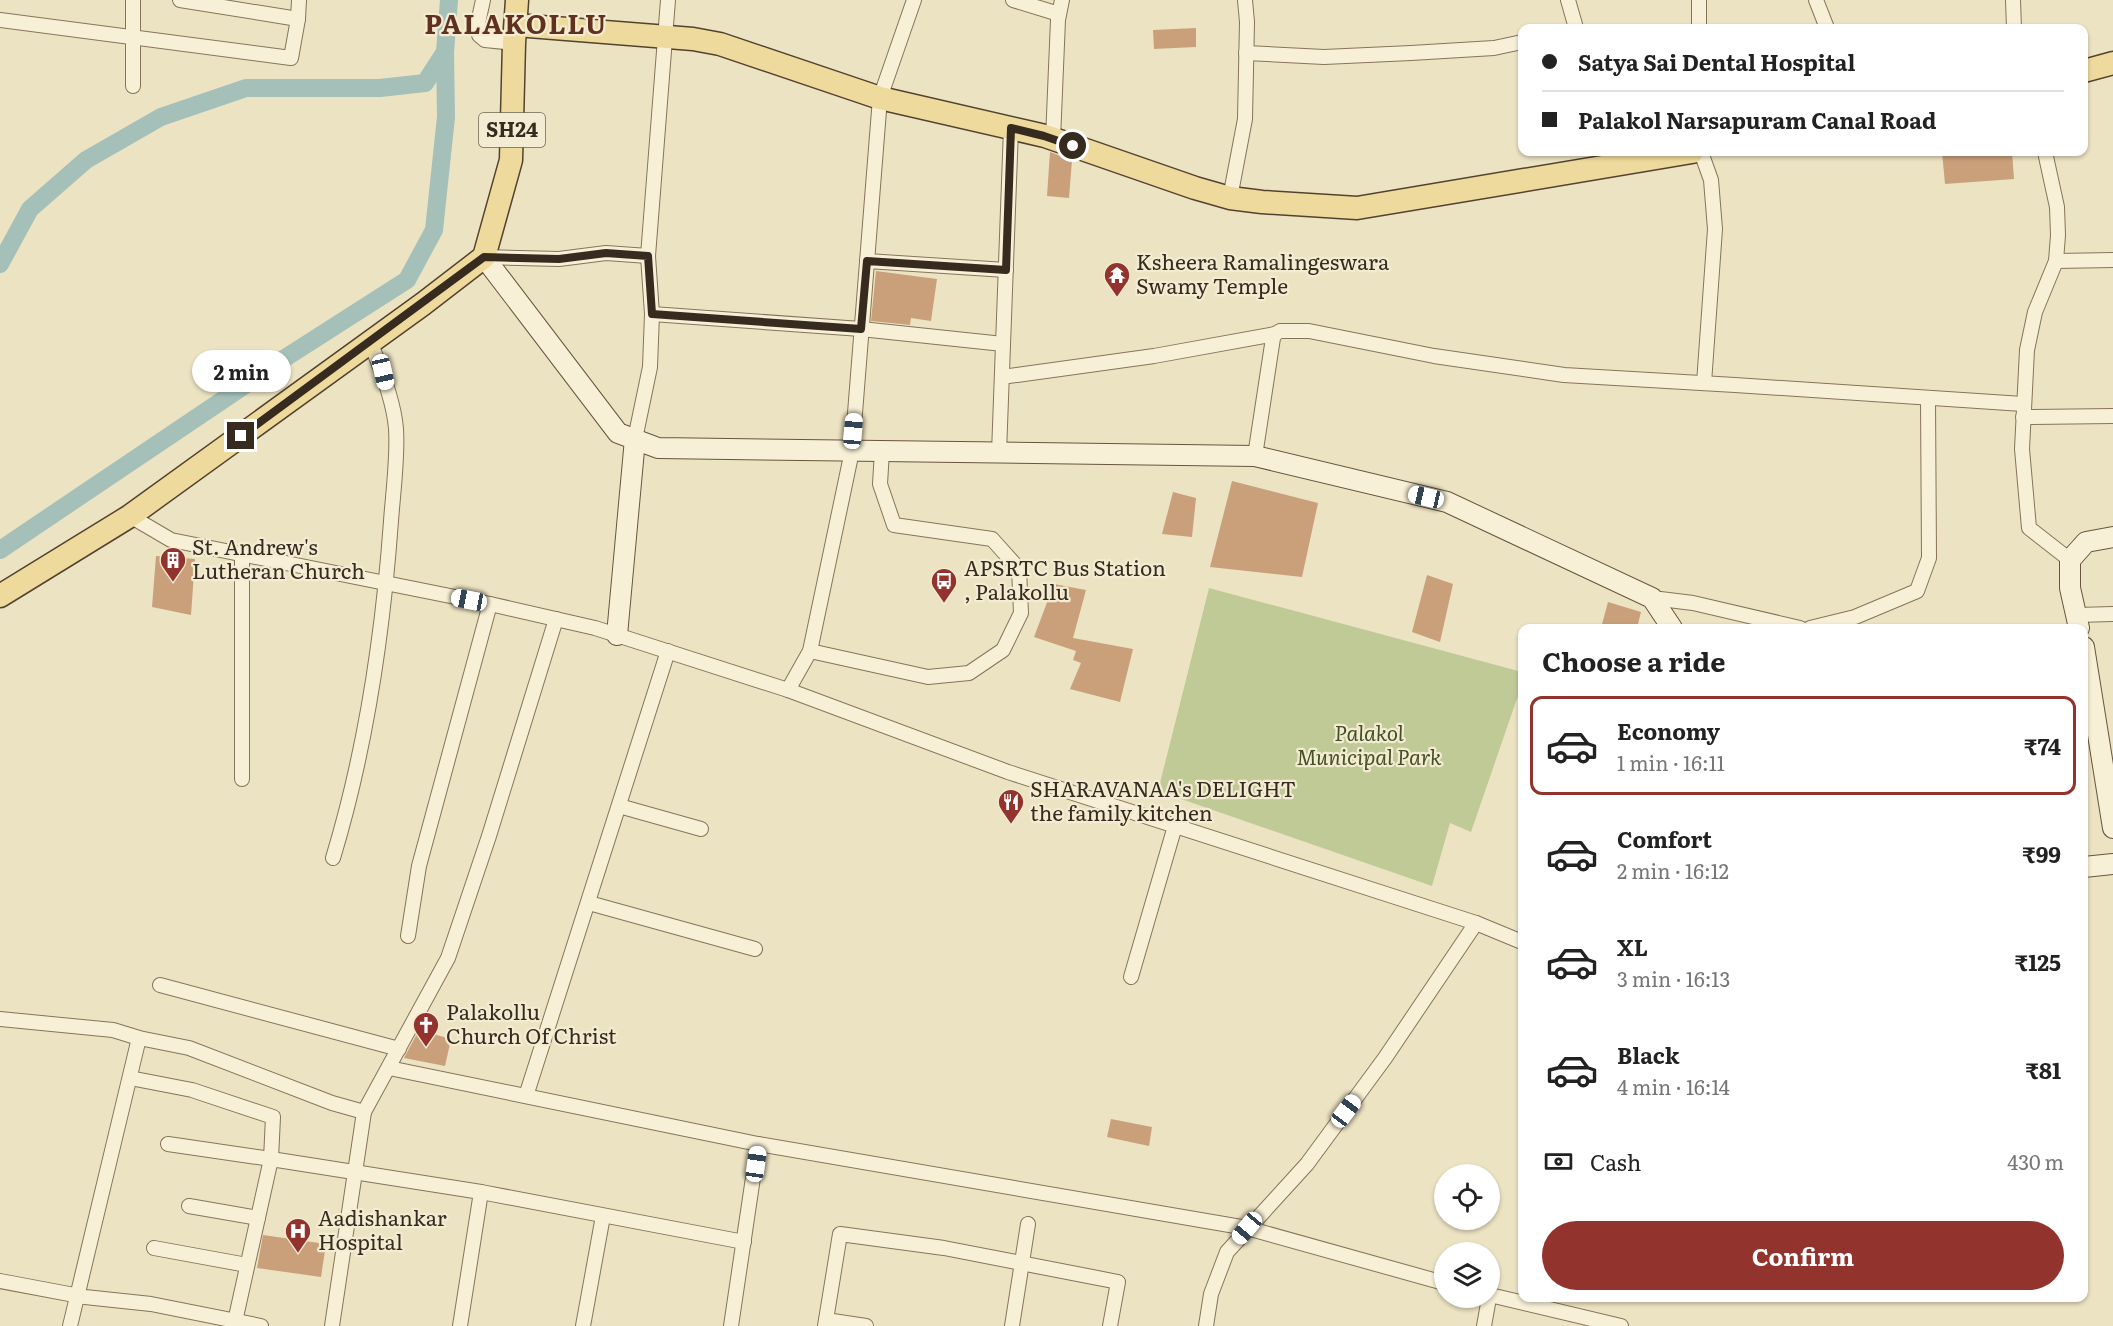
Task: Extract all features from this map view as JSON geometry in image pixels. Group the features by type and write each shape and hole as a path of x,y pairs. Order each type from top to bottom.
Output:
{"main road":[{"name":"SH24","path":"484,257 512,160 517,0"},
{"path":"515,34 663,37 720,44 880,98 1053,139 1230,198 1357,208 1607,159 1643,156"},
{"path":"2088,70 2113,63"},
{"path":"0,596 130,516 484,257"}],"street":[{"path":"133,0 133,86"},
{"path":"180,0 298,19"},
{"path":"0,20 291,58 299,0"},
{"path":"483,0 478,22 479,35 485,40 515,34"},
{"path":"617,635 634,439 650,367 652,314 648,256 663,37 668,0"},
{"path":"788,690 810,651 852,451 880,98 914,0"},
{"path":"1013,0 1059,14"},
{"path":"1053,139 1059,14 1062,0"},
{"path":"1230,198 1245,119 1245,0"},
{"path":"1568,0 1575,24"},
{"path":"1698,24 1699,0"},
{"path":"1816,0 1825,24"},
{"path":"2013,0 2014,24"},
{"path":"1246,53 1324,57 1357,56 1494,48 1518,43"},
{"path":"999,453 1011,128"},
{"path":"1702,156 1712,187 1715,229 1704,383"},
{"path":"2046,156 2057,207 2056,261 2033,321 2027,350 2022,449 2029,528 2070,560"},
{"path":"484,257 559,259 606,253 648,256"},
{"path":"484,257 618,433 658,448 1255,456 1447,502 1652,597 1693,603 1783,624"},
{"path":"2056,261 2113,260"},
{"path":"867,261 1006,270"},
{"path":"652,314 861,329 1003,344"},
{"path":"1002,377 1154,356 1275,334 1280,331 1309,331 1434,356 1564,375 1928,399 2023,411 2113,416"},
{"path":"1255,456 1275,334"},
{"path":"333,858 344,824 367,713 387,584 396,429 383,372 370,342"},
{"path":"1826,624 1855,617 1917,591 1929,558 1928,399"},
{"path":"810,651 928,677 969,673 1003,650 1021,613 1019,569 992,539 894,525 879,484 882,451"},
{"path":"130,516 171,540 490,604 617,635 788,690 1008,772 1476,923 1518,940"},
{"path":"2113,537 2086,542 2070,560 2070,588 2078,622 2113,614"},
{"path":"242,554 242,779"},
{"path":"1652,597 1669,624"},
{"path":"408,936 419,866 490,604"},
{"path":"332,1326 364,1112 448,958 489,836 556,619"},
{"path":"526,1096 668,651"},
{"path":"2088,670 2111,801 2113,828"},
{"path":"619,806 701,829"},
{"path":"1131,977 1175,826"},
{"path":"2088,867 2113,864"},
{"path":"589,903 755,949"},
{"path":"1206,1326 1211,1294 1227,1252 1307,1164 1385,1058 1476,923"},
{"path":"160,985 399,1049"},
{"path":"0,1019 113,1030 189,1048 332,1103 364,1112"},
{"path":"70,1326 139,1038"},
{"path":"389,1068 758,1144 1247,1228 1434,1280"},
{"path":"130,1078 192,1090 273,1117 271,1159 234,1323"},
{"path":"168,1144 481,1192 744,1242"},
{"path":"731,1326 758,1144"},
{"path":"460,1326 481,1192"},
{"path":"189,1206 258,1218"},
{"path":"583,1326 603,1216"},
{"path":"1012,1326 1028,1224"},
{"path":"866,1326 825,1323 840,1234 944,1248 1118,1282 1110,1326"},
{"path":"154,1248 247,1265"},
{"path":"0,1281 79,1296 151,1304 234,1323 261,1326"},
{"path":"1500,1298 1621,1326"},
{"path":"1484,1326 1487,1308"}],"green space":[{"name":"Palakol Municipal Park","path":"1209,588 1518,671 1518,696 1471,832 1450,823 1432,886 1158,791"}],"building":[{"path":"1196,28 1196,47 1154,49 1153,30"},
{"path":"1050,152 1072,160 1069,198 1047,196"},
{"path":"1942,156 2012,156 2014,179 1945,184"},
{"path":"876,271 937,279 931,321 911,318 910,325 871,321"},
{"path":"1232,481 1318,503 1302,577 1210,567"},
{"path":"1173,492 1196,498 1192,537 1162,534"},
{"name":"St. Andrew's Lutheran Church","path":"156,556 195,559 191,615 152,607"},
{"path":"1427,575 1453,584 1440,642 1412,632"},
{"path":"1054,584 1086,590 1073,638 1133,649 1120,702 1070,689 1081,663 1073,660 1076,651 1034,637"},
{"path":"1608,602 1641,612 1638,624 1602,624"},
{"name":"Palakollu Church Of Christ","path":"419,1030 451,1039 445,1066 404,1058"},
{"path":"1111,1119 1152,1127 1149,1146 1107,1137"},
{"path":"263,1235 326,1244 321,1277 257,1268"}],"waterway":[{"path":"0,264 30,209 86,160 161,117 246,88 380,88 425,83 445,52 449,0"},
{"path":"0,550 285,358 407,280 434,230 446,117 445,52"}],"place":[{"name":"Ksheera Ramalingeswara Swamy Temple","path":"1117,298"},
{"name":"St. Andrew's Lutheran Church","path":"173,583"},
{"name":"APSRTC Bus Station , Palakollu","path":"944,604"},
{"name":"SHARAVANAA's DELIGHT the family kitchen","path":"1011,825"},
{"name":"Palakollu Church Of Christ","path":"426,1048"},
{"name":"Aadishankar Hospital","path":"298,1254"}],"district":[{"name":"PALAKOLLU","path":"516,25"}],"route":[{"path":"241,436 484,257 559,259 606,253 648,256 652,314 861,329 867,261 1006,270 1011,128 1073,146"}]}
